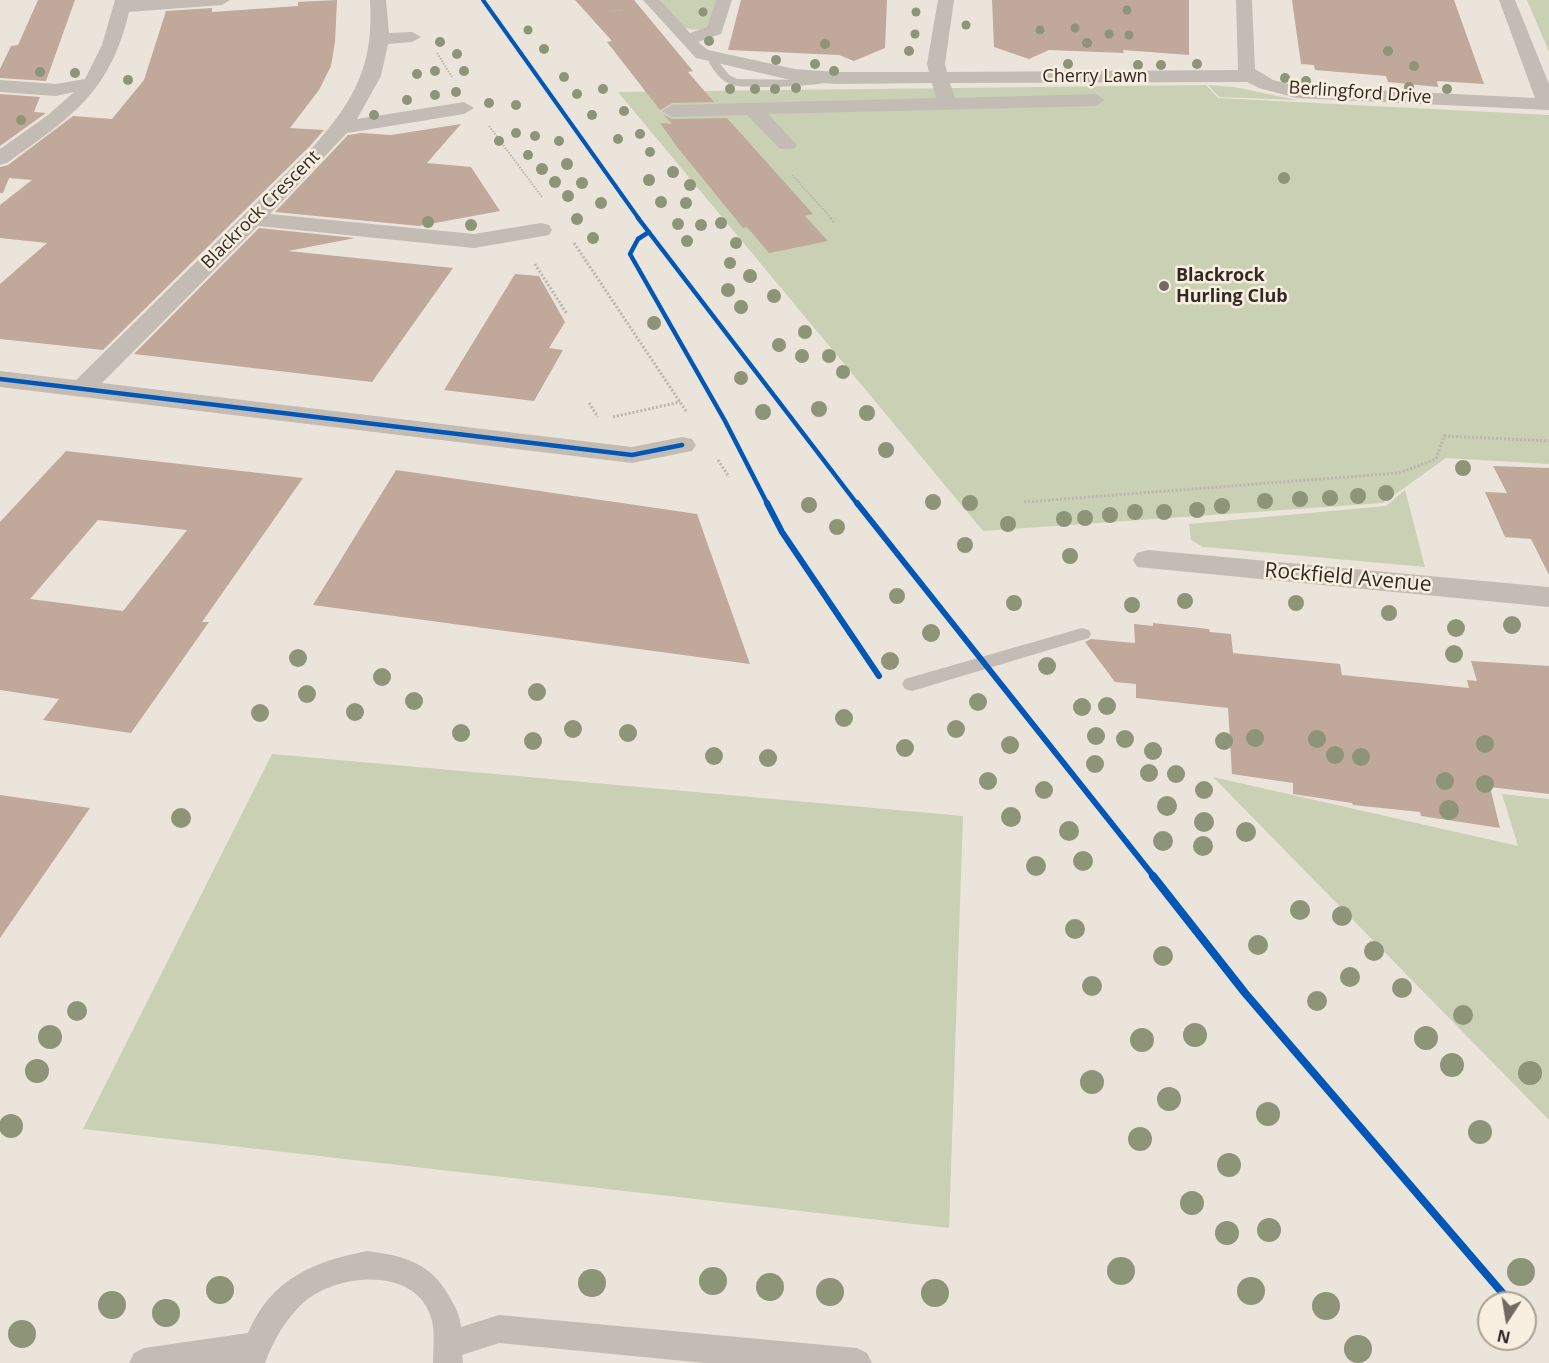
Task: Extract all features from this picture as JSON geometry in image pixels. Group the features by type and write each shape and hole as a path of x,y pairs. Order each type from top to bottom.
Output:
{"street":[{"path":"0,159 68,107 91,83 100,69 122,4 222,0"},
{"name":"Blackrock Crescent","path":"82,389 340,128 367,87 378,57 381,39 378,0"},
{"name":"Cherry Lawn","path":"651,0 694,48 709,56 739,60 788,74 836,78 1250,76"},
{"path":"687,40 715,30 724,0"},
{"path":"946,0 936,64 946,103"},
{"path":"1245,0 1246,69 1250,76"},
{"path":"1507,0 1548,104"},
{"path":"381,39 412,37"},
{"name":"Berlingford Drive","path":"1250,76 1266,84 1296,92 1548,104"},
{"path":"0,86 56,90 91,83"},
{"path":"672,111 1095,100"},
{"path":"340,128 464,108"},
{"path":"752,108 787,145"},
{"path":"252,219 474,241 541,230"},
{"path":"0,379 632,455 682,445"},
{"name":"Rockfield Avenue","path":"1148,560 1549,597"}],"lane":[{"path":"714,63 725,77 735,82 806,83 836,78"},
{"path":"912,684 1082,634"},
{"path":"144,1363 252,1355 270,1317 293,1292 322,1274 352,1264 382,1264 410,1272 431,1290 446,1314 450,1354 500,1329 857,1363"}],"path":[{"path":"435,49 452,77"},
{"path":"529,255 567,314"},
{"path":"589,403 600,420"},
{"path":"1024,502 1399,473 1436,459 1444,436 1549,441"}],"green space":[{"path":"660,0 717,0 709,27 692,30 675,20"},
{"path":"1527,0 1549,0 1549,52"},
{"name":"Blackrock Hurling Club","path":"1206,85 1218,98 1549,115 1549,464 1446,458 1383,503 983,531 618,92"},
{"path":"1208,85 1234,87 1297,100 1219,97"},
{"path":"1405,490 1425,567 1203,547 1191,540 1189,524 1386,506"},
{"path":"272,754 963,816 949,1228 83,1129"},
{"path":"1213,777 1518,846 1502,794 1549,799 1549,1120"}],"building":[{"path":"38,0 75,0 46,81 0,78 0,69 11,46 18,45"},
{"path":"337,0 335,42 331,66 319,90 290,128 324,130 310,146 103,350 0,339 0,284 47,243 0,238 0,205 32,180 9,178 3,193 0,193 0,167 8,165 73,116 112,119 144,80 166,11 212,8 212,12 298,6 298,2"},
{"path":"575,0 634,0 693,71 688,72 714,102 672,103 660,110 607,42 612,41"},
{"path":"741,0 887,0 885,48 854,61 839,55 728,50"},
{"path":"992,0 1189,0 1189,55 1123,50 1124,53 1049,50 1029,59 994,47"},
{"path":"1292,0 1454,0 1484,84 1437,81 1438,87 1388,82 1386,76 1315,70 1314,65 1301,64"},
{"path":"0,94 40,97 34,112 46,113 0,146"},
{"path":"664,115 672,119 727,118 813,214 805,216 828,241 769,253 747,227 743,228 678,148 660,123 672,124"},
{"path":"461,124 427,163 471,167 500,211 419,226 275,212 348,135 361,133 391,135"},
{"path":"259,228 355,238 288,251 453,268 372,382 134,354"},
{"path":"515,274 539,276 565,322 549,348 563,350 534,401 444,390"},
{"path":"66,451 303,478 202,622 209,622 131,733 43,720 59,699 0,690 0,522","holes":["98,520 187,530 123,611 30,599"]},
{"path":"1493,466 1549,468 1549,575 1531,539 1505,537 1485,492 1507,493"},
{"path":"396,470 697,514 750,664 313,605"},
{"path":"1153,623 1209,629 1210,632 1231,634 1233,653 1340,664 1342,675 1469,688 1467,680 1477,681 1471,661 1549,666 1549,794 1490,787 1500,828 1421,816 1420,812 1353,805 1293,794 1293,783 1232,774 1228,708 1136,698 1136,684 1115,682 1085,642 1091,639 1135,643 1134,624 1153,626"},
{"path":"0,795 90,808 0,938"}],"cycle path":[{"path":"483,0 642,223 821,459 1004,685 1245,993 1501,1291"},
{"path":"649,232 638,239 630,254 725,421 782,532 879,676"},
{"path":"0,379 632,455 682,445"}],"place":[{"name":"Blackrock Hurling Club","path":"1164,286"}]}
